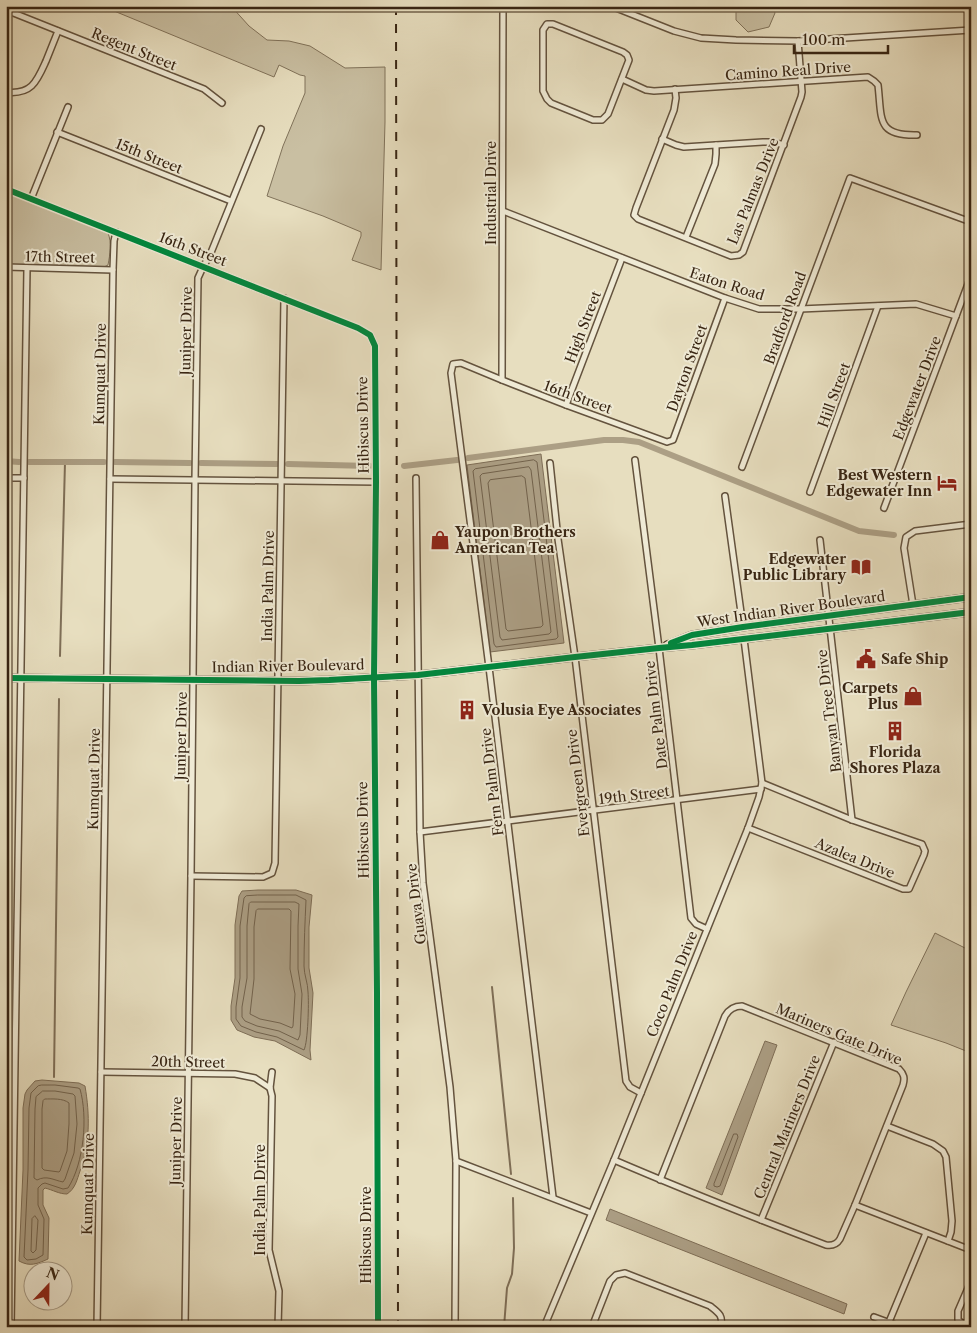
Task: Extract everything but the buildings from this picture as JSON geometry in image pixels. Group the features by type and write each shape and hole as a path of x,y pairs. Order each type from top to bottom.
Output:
{"main road":[{"name":"West Indian River Boulevard","path":"659,648 692,635 971,597"},
{"name":"West Indian River Boulevard","path":"659,648 971,612"},
{"name":"Indian River Boulevard","path":"6,678 299,681 374,678 418,675 659,648"}],"street":[{"name":"Industrial Drive","path":"502,380 503,6"},
{"path":"612,6 670,30 700,38 798,40 971,30"},
{"name":"Regent Street","path":"6,10 204,89 222,103"},
{"path":"547,24 553,24 624,52 628,60 622,79 608,114 602,120 593,120 551,103 542,91 543,30 547,24"},
{"path":"6,92 16,93 27,90 38,80 58,31"},
{"name":"Las Palmas Drive","path":"675,89 676,103 634,215 638,219 732,256 739,255 743,252 801,97 798,40"},
{"name":"Camino Real Drive","path":"622,79 646,90 654,91 868,77 878,85 882,123 887,129 904,135 917,135"},
{"path":"30,199 68,107"},
{"name":"Juniper Drive","path":"185,1327 198,278 210,254 261,129"},
{"name":"15th Street","path":"57,132 232,201"},
{"path":"662,140 684,147 763,142 784,145"},
{"path":"686,237 715,164 716,145"},
{"name":"Bradford Road","path":"742,467 850,178 971,222"},
{"name":"16th Street","path":"6,189 284,298 358,328 370,335"},
{"name":"Eaton Road","path":"503,211 725,298 759,309 916,304 956,316"},
{"name":"Kumquat Drive","path":"97,1327 113,270 116,232"},
{"name":"High Street","path":"566,405 622,258"},
{"name":"17th Street","path":"6,267 113,270"},
{"path":"12,1327 27,268"},
{"name":"Edgewater Drive","path":"884,508 971,276"},
{"name":"India Palm Drive","path":"191,876 263,877 272,873 275,863 284,298"},
{"name":"Dayton Street","path":"667,442 673,440 725,298"},
{"name":"Hill Street","path":"810,492 878,306"},
{"name":"Hibiscus Drive","path":"370,335 375,346 374,678 378,1327"},
{"name":"16th Street","path":"453,364 461,363 566,405 667,442"},
{"name":"Fern Palm Drive","path":"453,364 451,373 489,666 553,1197"},
{"name":"Date Palm Drive","path":"635,460 692,918 696,924 707,929"},
{"name":"Evergreen Drive","path":"550,462 626,1081 630,1087 641,1093"},
{"path":"6,478 24,478"},
{"name":"Guava Drive","path":"416,478 420,832 424,882 450,1087 456,1161 455,1327"},
{"path":"110,479 376,482"},
{"path":"725,496 743,627"},
{"path":"913,605 904,548 906,537 915,531 971,524"},
{"name":"Banyan Tree Drive","path":"820,540 852,820"},
{"name":"Coco Palm Drive","path":"544,1327 614,1160 748,828 762,786 744,639"},
{"name":"19th Street","path":"420,832 678,801 762,786 922,844"},
{"name":"Azalea Drive","path":"748,828 903,889 909,889 924,855 925,851 922,844"},
{"name":"Mariners Gate Drive","path":"614,1160 660,1180 826,1245 836,1244 855,1206 888,1126 903,1085 903,1073 900,1069 742,1006 733,1007 728,1011 722,1025 660,1180"},
{"name":"Central Mariners Drive","path":"761,1220 834,1042"},
{"name":"20th Street","path":"101,1072 235,1074 256,1078 270,1088"},
{"name":"India Palm Drive","path":"272,1072 270,1088 272,1096 269,1250 279,1291 278,1327"},
{"path":"888,1126 933,1144 943,1151 946,1157 952,1221 948,1241"},
{"path":"456,1161 591,1213"},
{"path":"855,1206 971,1250"},
{"path":"889,1322 926,1233"},
{"path":"592,1327 610,1281 616,1275 625,1273 710,1306 718,1312 722,1319 721,1327"},
{"path":"969,1327 959,1321 957,1314 971,1281"},
{"path":"874,1317 901,1327"}],"shaded area":[{"path":"102,6 176,6 199,11 213,6 231,6 249,26 267,40 289,41 310,46 345,68 385,67 381,270 352,260 361,232 267,196 283,146 305,93 305,76 279,65 274,77"},
{"path":"736,6 773,6 775,13 769,27 748,32 736,20"},
{"path":"6,192 108,233 110,253 108,265 104,267 6,265"},
{"path":"935,933 971,951 971,1053 891,1025"}],"water":[{"path":"541,454 564,643 490,652 467,465"},
{"path":"296,890 312,895 309,927 309,968 313,993 311,1060 275,1041 254,1037 237,1030 231,1020 235,978 235,925 239,896 242,891"},
{"path":"765,1041 777,1045 722,1195 706,1188"},
{"path":"35,1081 79,1083 85,1086 88,1129 86,1150 77,1181 72,1190 67,1194 45,1188 43,1190 43,1205 49,1218 48,1259 22,1260 22,1262 19,1261 23,1170 23,1108 25,1094"},
{"path":"610,1209 847,1304 844,1314 606,1220"}],"waterway":[{"path":"468,458 604,440 639,442 859,531 894,535"},
{"path":"404,466 457,460"},
{"path":"6,461 19,462"},
{"path":"29,462 104,462"},
{"path":"60,656 65,462"},
{"path":"115,462 190,463"},
{"path":"201,463 277,464"},
{"path":"288,464 370,466"},
{"path":"54,1077 59,699"},
{"path":"492,987 511,1174"},
{"path":"504,1327 507,1288 512,1274 514,1248 513,1198"}],"railway":[{"path":"396,6 398,1327"}],"cycle path":[{"path":"6,189 358,328 370,335 375,346 374,678 378,1327"},
{"path":"671,643 692,635 743,627 971,597"},
{"path":"6,678 299,681 418,675 971,612"}],"place":[{"name":"Best Western Edgewater Inn","path":"947,483"},
{"name":"Yaupon Brothers American Tea","path":"440,540"},
{"name":"Edgewater Public Library","path":"861,567"},
{"name":"Safe Ship","path":"866,659"},
{"name":"Carpets Plus","path":"913,696"},
{"name":"Volusia Eye Associates","path":"467,710"},
{"name":"Florida Shores Plaza","path":"895,731"}]}
